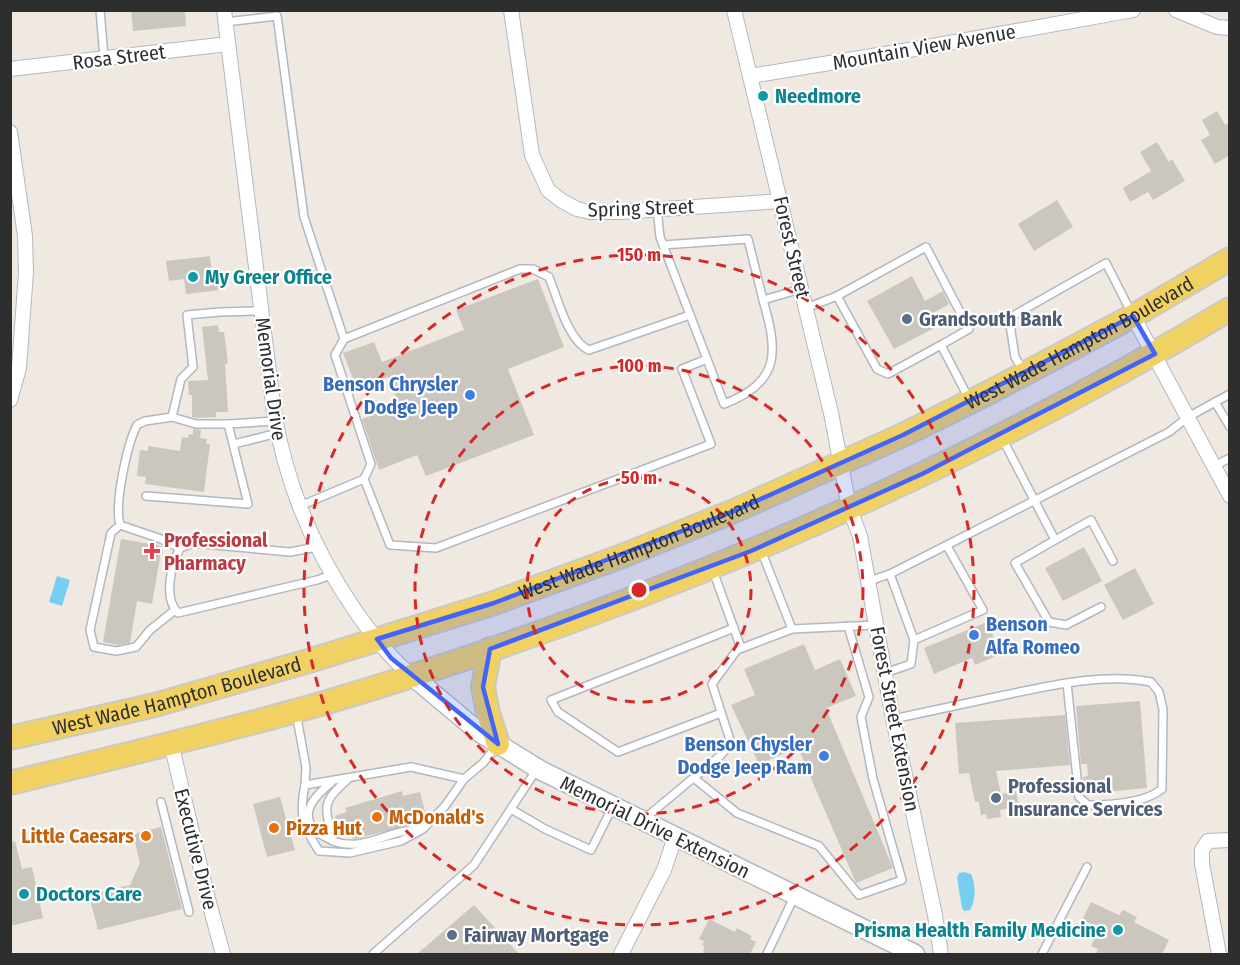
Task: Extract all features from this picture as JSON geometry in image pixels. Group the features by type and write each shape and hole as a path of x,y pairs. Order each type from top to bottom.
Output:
{"main road":[{"name":"West Wade Hampton Boulevard","path":"10,738 154,705 312,660 494,603 625,555 734,511 843,474 970,402 1133,316 1230,259"},
{"path":"10,783 295,711 490,650 641,596 760,547 1001,435 1155,354 1230,309"},
{"path":"490,650 483,687 498,744"}],"street":[{"name":"Spring Street","path":"511,10 532,155 548,190 562,201 577,209 590,212 781,201"},
{"name":"Forest Street","path":"734,10 781,201 843,474"},
{"name":"Mountain View Avenue","path":"750,76 927,48 1133,10"},
{"path":"1176,10 1217,27 1230,28"},
{"name":"Memorial Drive","path":"225,16 276,427 287,473 299,507 332,575 391,658 411,675"},
{"name":"Rosa Street","path":"10,69 228,44"},
{"path":"10,132 24,236 26,272 20,368 10,400"},
{"path":"1133,316 1230,496"},
{"name":"Forest Street Extension","path":"843,474 849,507 861,536 893,719 935,915 941,954"},
{"name":"Memorial Drive Extension","path":"411,675 479,732 537,769 915,954"},
{"name":"Executive Drive","path":"171,743 201,873 223,954"},
{"path":"621,954 664,870 675,837"},
{"path":"1219,954 1202,864 1202,850 1208,841 1230,840"}],"lane":[{"path":"100,10 104,58"},
{"path":"225,16 277,16 304,217 344,339"},
{"path":"657,209 663,245 724,404 748,393 759,383 772,362 773,349 764,300 748,239 663,245"},
{"path":"806,308 837,296 926,247 969,329 888,374 877,369 837,296"},
{"path":"1024,374 1015,357 1009,318 1106,263 1133,316"},
{"path":"299,507 364,479 371,464 335,355 344,339 520,269 533,269 549,277 574,338 581,347 588,350 690,315"},
{"path":"764,300 801,289"},
{"path":"172,417 181,379 194,367 187,315 261,311"},
{"path":"941,345 970,402"},
{"path":"364,479 390,545 436,548 711,444 682,369 707,358"},
{"path":"868,581 890,574 947,546 1169,432 1188,417 1230,394"},
{"path":"1215,402 1230,427"},
{"path":"120,525 118,517 130,438 137,425 145,421 172,417 196,424 276,427"},
{"path":"146,496 248,504 228,424"},
{"path":"234,444 276,427"},
{"path":"1001,435 1055,540"},
{"path":"1214,466 1230,458"},
{"path":"1101,607 1066,625 1049,622 1015,563 1091,520 1113,561"},
{"path":"120,525 161,538 180,548"},
{"path":"120,525 111,533 105,559 90,630 94,647 116,651 136,647 150,630 175,610"},
{"path":"317,547 290,552 193,543 180,548 175,558 169,596 172,607 178,613 332,575"},
{"path":"914,640 982,610 947,546"},
{"path":"760,547 792,629"},
{"path":"712,567 741,648"},
{"path":"885,674 911,664 914,640 890,574"},
{"path":"642,820 721,755 731,743 712,684 737,650 792,629 876,625"},
{"path":"694,778 737,813 819,846 859,895 902,880 873,779 861,717 869,697 848,626"},
{"path":"721,713 618,752 558,712 551,700 734,628"},
{"path":"893,719 1066,683 1113,678 1133,678 1151,682 1159,692 1163,709 1162,789 1154,796 1110,805 1088,805 1079,797 1066,683"},
{"path":"295,711 306,767 300,808 307,833 319,851 350,853 401,842 423,829 445,806 464,779 483,763 498,744"},
{"path":"305,785 411,767 464,779"},
{"path":"373,954 474,865 537,769"},
{"path":"333,841 326,806 330,795 349,778"},
{"path":"333,782 317,793 310,804 309,819 316,831 333,841 354,846 410,829 423,829"},
{"path":"161,802 189,912"},
{"path":"511,809 545,830 591,850 613,806"},
{"path":"1042,954 1087,867"},
{"path":"767,954 794,895"}],"highlighted area":[{"path":"1133,316 1155,354 922,474 751,551 490,649 483,687 498,744 391,658 377,639 494,603 734,511 903,435"}],"water":[{"path":"57,576 70,580 62,606 49,602"},
{"path":"959,873 971,874 975,892 970,910 964,911 957,878"}],"building":[{"path":"131,10 185,10 186,26 133,31"},
{"path":"1217,111 1225,125 1230,122 1230,155 1215,164 1201,140 1210,135 1202,120"},
{"path":"1157,142 1169,162 1172,159 1185,181 1153,200 1148,192 1130,202 1123,188 1151,171 1140,152"},
{"path":"1057,200 1073,227 1034,251 1018,224"},
{"name":"My Greer Office","path":"210,256 212,275 218,274 220,290 186,294 184,279 169,281 166,261"},
{"name":"Grandsouth Bank","path":"912,276 925,301 943,291 949,304 933,313 940,325 894,349 867,301"},
{"path":"538,279 564,347 508,369 534,435 426,476 417,455 379,470 362,419 399,405 388,377 357,389 343,353 374,342 382,362 464,330 456,310"},
{"path":"218,325 219,332 224,332 228,363 225,364 228,412 216,412 216,417 192,417 192,395 189,395 188,381 208,380 202,327"},
{"path":"193,429 201,430 200,438 207,439 206,444 210,444 204,492 145,484 146,477 137,476 140,450 148,451 148,446 180,451 182,437 188,438 189,434 193,435"},
{"path":"121,539 162,546 152,604 137,601 130,643 118,645 103,642"},
{"path":"1084,547 1102,581 1063,601 1045,568"},
{"path":"1135,568 1154,604 1123,620 1104,585"},
{"name":"Benson Alfa Romeo","path":"987,622 1001,654 975,665 972,658 934,674 924,648"},
{"name":"Benson Chysler Dodge Jeep Ram","path":"804,644 815,670 840,659 856,696 826,708 893,868 856,883 798,748 759,764 731,705 755,695 744,669"},
{"path":"1140,701 1147,788 1084,794 1083,777 1088,776 1087,764 1081,764 1076,706"},
{"path":"1065,715 1070,765 996,771 1001,794 1016,791 1019,806 1000,810 1001,817 987,819 986,814 981,815 979,802 975,802 969,773 959,774 955,723"},
{"name":"McDonald's","path":"402,791 403,796 420,792 426,815 413,819 414,824 355,839 352,838 350,830 345,832 343,826 339,828 335,816 347,812 345,808"},
{"name":"Pizza Hut","path":"280,797 295,850 267,857 253,804"},
{"path":"161,827 182,909 98,930 89,895 130,885 140,863 133,834"},
{"name":"Doctors Care","path":"15,841 22,869 32,867 43,918 10,926 10,842"},
{"name":"Prisma Health Family Medicine","path":"1091,902 1119,915 1123,910 1137,917 1134,922 1169,940 1162,954 1096,954 1098,949 1091,946 1094,940 1084,936 1090,924 1082,920"},
{"path":"474,905 519,954 417,954"},
{"path":"709,919 735,932 737,928 752,936 750,939 756,942 750,954 703,954 704,941 699,939"}],"place":[{"name":"Needmore","path":"763,96"},
{"name":"My Greer Office","path":"193,277"},
{"name":"Grandsouth Bank","path":"907,319"},
{"name":"Benson Chrysler Dodge Jeep","path":"470,395"},
{"name":"Professional Pharmacy","path":"152,551"},
{"name":"Benson Alfa Romeo","path":"974,635"},
{"name":"Benson Chysler Dodge Jeep Ram","path":"824,756"},
{"name":"Professional Insurance Services","path":"996,798"},
{"name":"McDonald's","path":"377,817"},
{"name":"Pizza Hut","path":"274,828"},
{"name":"Little Caesars","path":"146,836"},
{"name":"Doctors Care","path":"24,894"},
{"name":"Prisma Health Family Medicine","path":"1118,930"},
{"name":"Fairway Mortgage","path":"452,935"}]}
